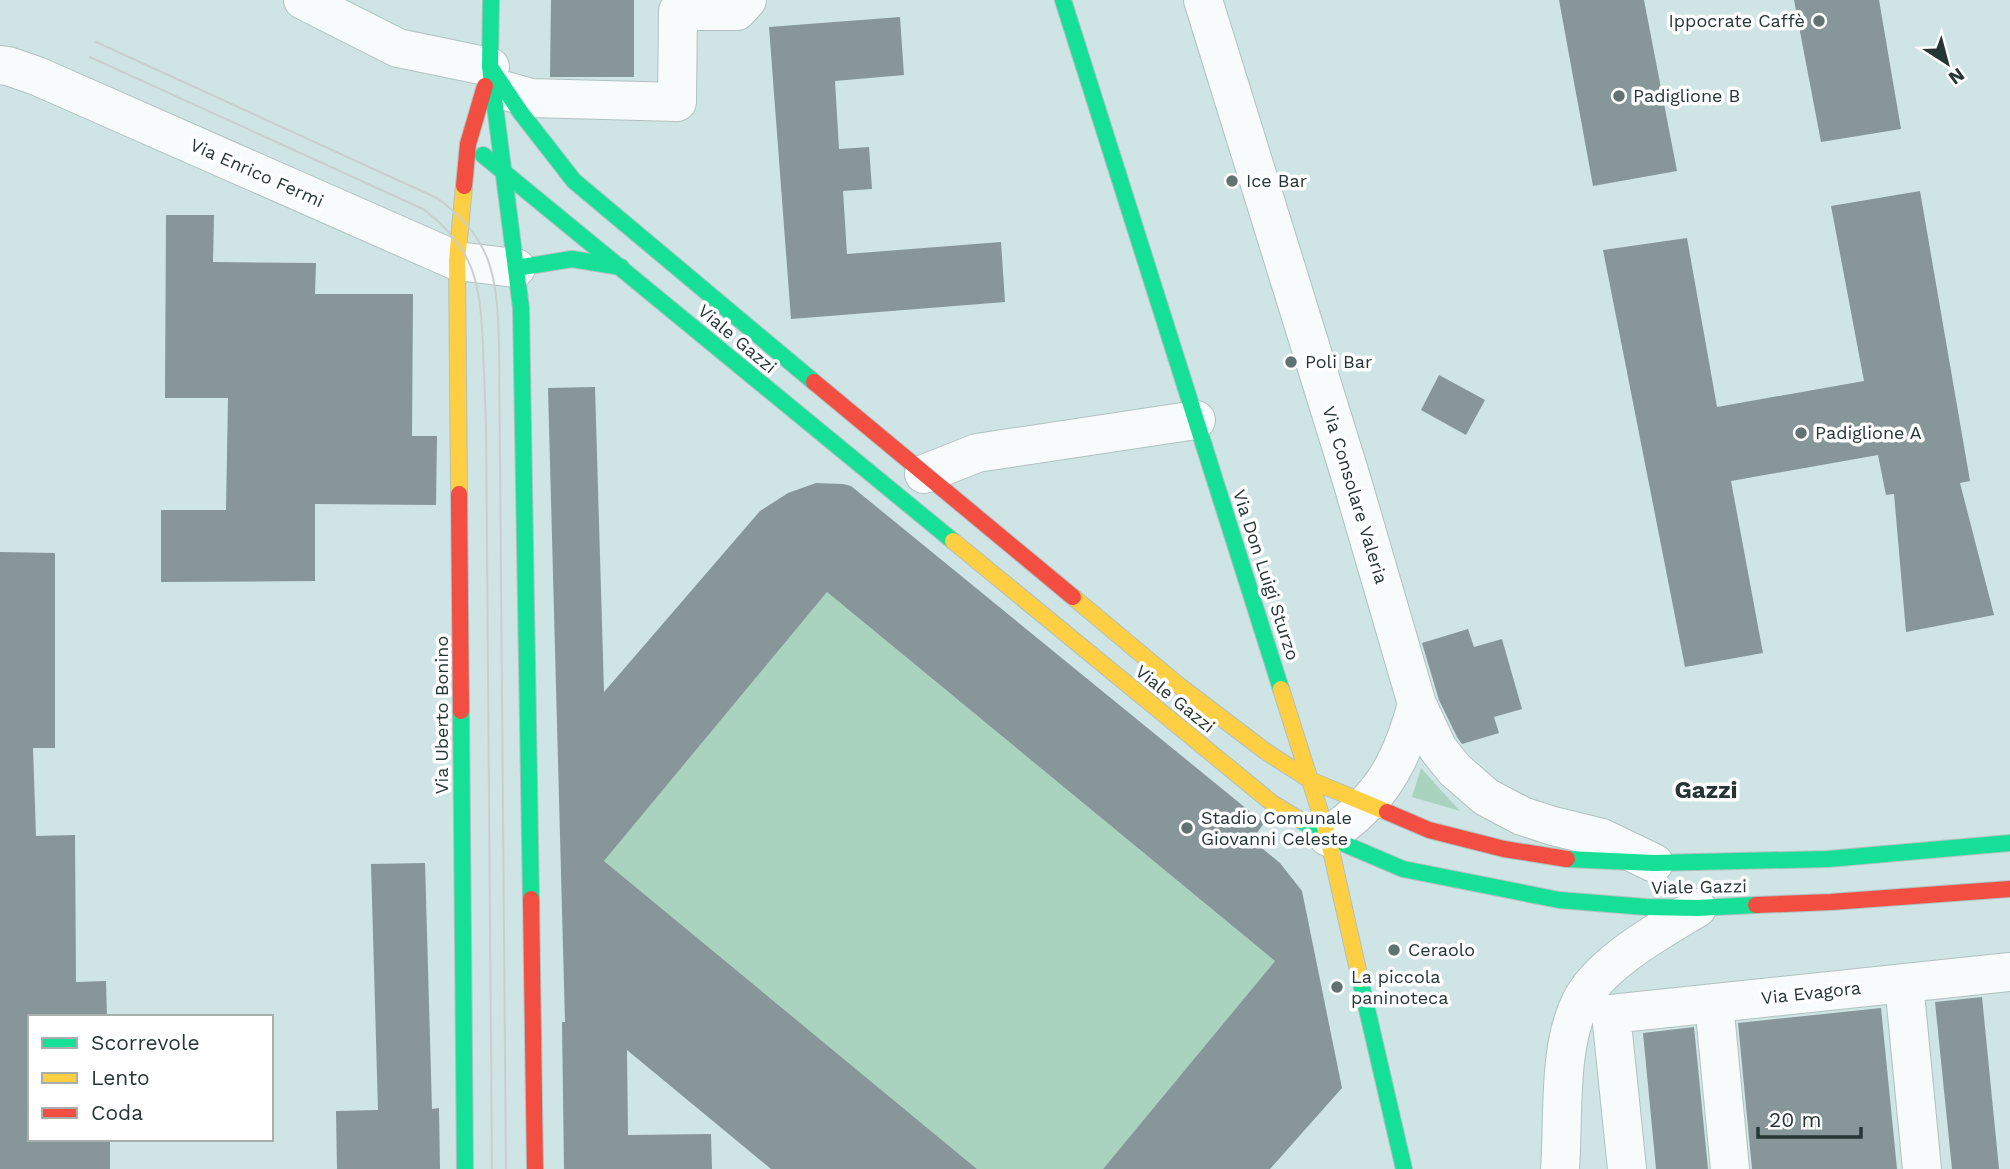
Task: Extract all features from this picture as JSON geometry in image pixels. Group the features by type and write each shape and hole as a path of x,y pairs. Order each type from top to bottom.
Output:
{"main road":[{"path":"491,0 498,79 497,172 516,268 521,309 535,1169"},
{"name":"Via Don Luigi Sturzo","path":"1063,0 1328,837 1404,1169"},
{"path":"498,79 574,181"},
{"name":"Via Uberto Bonino","path":"465,1169 457,261 468,144 498,79"},
{"name":"Viale Gazzi","path":"468,144 497,172 622,268 1262,795 1328,837 1403,869 1559,900 1646,907 1697,908 1831,902 2010,889"},
{"path":"540,164 574,181"},
{"path":"463,197 497,172"},
{"name":"Viale Gazzi","path":"574,181 1177,684 1265,751 1310,780 1429,830 1558,859 1654,863 1828,859 2010,844"},
{"path":"516,268 572,259 622,268"}],"street":[{"path":"303,0 398,48 498,79 531,98 677,102 678,11 737,11 747,0"},
{"name":"Via Consolare Valeria","path":"1203,0 1352,481 1417,704 1438,749 1455,770 1486,797 1522,816 1602,838 1654,863"},
{"name":"Via Enrico Fermi","path":"0,65 37,76 457,261 516,268"},
{"path":"924,474 977,453 1196,419"},
{"path":"1328,837 1367,804 1387,778 1409,733 1417,704"},
{"path":"1560,1169 1567,1042 1574,1017 1585,995 1597,979 1618,960 1697,908"},
{"name":"Via Evagora","path":"1627,1169 1611,1014 2010,972"},
{"path":"1904,983 1922,1169"},
{"path":"1714,1003 1730,1169"}],"green space":[{"path":"827,592 1275,961 1103,1169 977,1169 604,861"},
{"path":"1421,768 1460,811 1412,797"}],"building":[{"path":"551,0 634,0 634,77 550,77"},
{"name":"Padiglione B","path":"1559,0 1644,0 1677,171 1593,186"},
{"path":"1794,0 1879,0 1901,129 1821,142"},
{"path":"900,17 904,75 835,81 839,149 869,147 872,189 843,191 847,254 1001,242 1005,302 791,319 769,27"},
{"name":"Padiglione A","path":"1920,191 1970,481 1960,483 1994,615 1906,632 1894,494 1886,495 1878,455 1731,481 1763,653 1685,667 1603,250 1687,238 1717,407 1864,381 1831,206"},
{"path":"166,215 214,215 213,262 316,263 315,294 413,294 412,436 437,436 436,505 315,504 315,581 161,582 161,510 226,510 228,398 165,398"},
{"path":"1439,375 1485,400 1466,435 1421,410"},
{"name":"Stadio Comunale Giovanni Celeste","path":"595,387 604,692 760,511 788,493 816,483 843,484 851,486 1264,823 1252,840 1280,863 1302,891 1342,1088 1270,1169 1103,1169 1275,961 827,592 604,861 977,1169 771,1169 627,1050 628,1135 711,1134 712,1169 564,1169 562,1022 565,1022 548,388"},
{"path":"0,552 55,553 55,748 33,748 36,836 75,835 76,982 106,981 107,1015 28,1015 28,1141 110,1141 110,1169 0,1169"},
{"path":"1468,629 1474,647 1502,639 1522,709 1494,717 1499,733 1462,744 1439,700 1422,643"},
{"path":"425,863 432,1109 439,1108 440,1169 337,1169 336,1111 378,1110 371,864"},
{"path":"1982,997 1999,1169 1952,1169 1935,1002"},
{"path":"1881,1008 1897,1169 1752,1169 1738,1023"},
{"path":"1694,1027 1708,1169 1656,1169 1643,1033"}],"tram line":[{"path":"96,42 437,198 470,229 489,262 494,280 499,344 506,1169"},
{"path":"90,57 423,209 454,239 472,269 482,324 486,426 492,1169"}],"traffic: fast":[{"path":"491,0 490,67 521,308 531,899"},
{"path":"1063,0 1281,689"},
{"path":"490,67 521,113 574,181 814,382"},
{"path":"483,155 953,541"},
{"path":"516,268 572,259 621,267"},
{"path":"461,711 465,1169"},
{"path":"1300,820 1328,837 1403,869 1559,900 1646,907 1756,905"},
{"path":"1567,859 1654,863 1828,859 2010,843"},
{"path":"1360,979 1404,1169"}],"traffic: slow":[{"path":"459,494 457,261 464,186"},
{"path":"953,541 1272,803 1300,820"},
{"path":"1073,597 1177,684 1265,751 1310,780 1387,812"},
{"path":"1281,689 1328,837 1360,979"}],"traffic: jam":[{"path":"464,186 468,144 485,86"},
{"path":"814,382 1073,597"},
{"path":"459,494 461,711"},
{"path":"1387,812 1429,830 1504,849 1567,859"},
{"path":"1756,905 2010,889"},
{"path":"531,899 535,1169"}],"place":[{"name":"Ippocrate Caffè","path":"1819,21"},
{"name":"Padiglione B","path":"1619,96"},
{"name":"Ice Bar","path":"1232,181"},
{"name":"Poli Bar","path":"1291,362"},
{"name":"Padiglione A","path":"1801,433"},
{"name":"Stadio Comunale Giovanni Celeste","path":"1187,828"},
{"name":"Ceraolo","path":"1394,950"},
{"name":"La piccola paninoteca","path":"1337,987"}],"district":[{"name":"Gazzi","path":"1706,790"}]}
